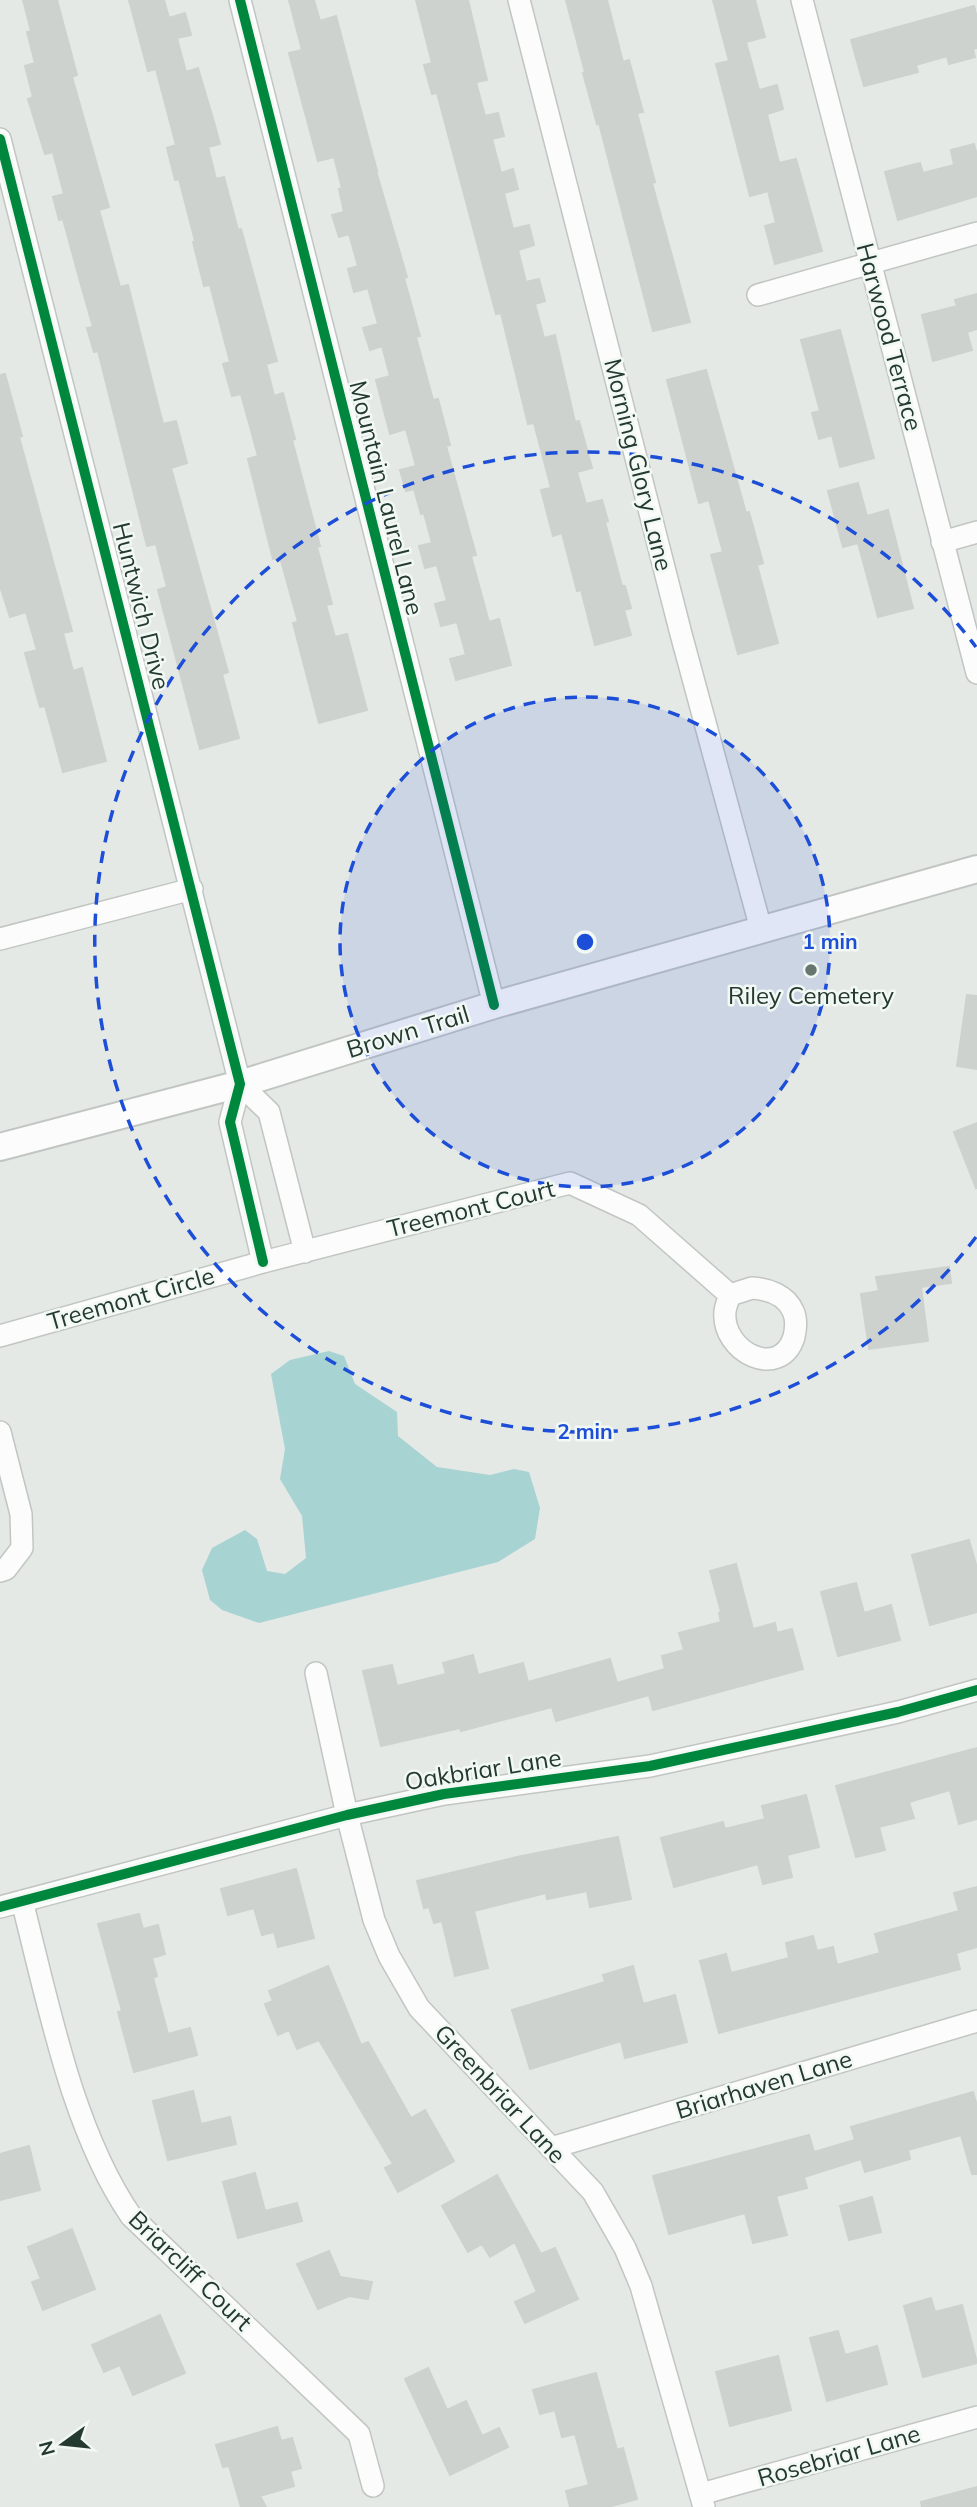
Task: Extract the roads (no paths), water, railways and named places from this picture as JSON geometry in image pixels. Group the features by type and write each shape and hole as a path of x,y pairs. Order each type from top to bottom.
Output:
{"street":[{"name":"Mountain Laurel Lane","path":"240,0 494,1005"},
{"name":"Morning Glory Lane","path":"519,0 678,621 761,929"},
{"name":"Harwood Terrace","path":"802,0 977,673"},
{"name":"Huntwich Drive","path":"0,139 240,1084"},
{"path":"758,295 977,233"},
{"path":"942,542 977,532"},
{"name":"Brown Trail","path":"0,1147 240,1084 494,1005 977,869"},
{"path":"0,939 192,889"},
{"path":"263,1262 230,1122 240,1084 270,1112 305,1251"},
{"name":"Treemont Court","path":"263,1262 570,1184 639,1215 730,1295"},
{"name":"Treemont Circle","path":"0,1336 263,1262"},
{"path":"0,1432 21,1514 22,1548 6,1569 0,1571"},
{"name":"Greenbriar Lane","path":"316,1673 347,1815 374,1920 389,1956 419,2008 593,2192 625,2248 641,2286 702,2501"},
{"name":"Oakbriar Lane","path":"0,1907 347,1815 444,1794 650,1766 898,1712 977,1690"},
{"name":"Briarcliff Court","path":"22,1901 64,2062 95,2151 118,2198 131,2216 359,2434 373,2486"},
{"name":"Briarhaven Lane","path":"551,2148 977,2021"},
{"name":"Rosebriar Lane","path":"702,2501 977,2417"}],"water":[{"path":"329,1351 344,1356 355,1384 397,1412 398,1436 437,1467 490,1475 514,1469 529,1472 540,1508 535,1539 498,1562 259,1623 222,1610 210,1600 202,1570 212,1548 245,1530 257,1539 267,1571 285,1574 306,1558 302,1516 280,1479 285,1449 271,1374 290,1360"}],"place":[{"name":"Riley Cemetery","path":"811,970"}]}
